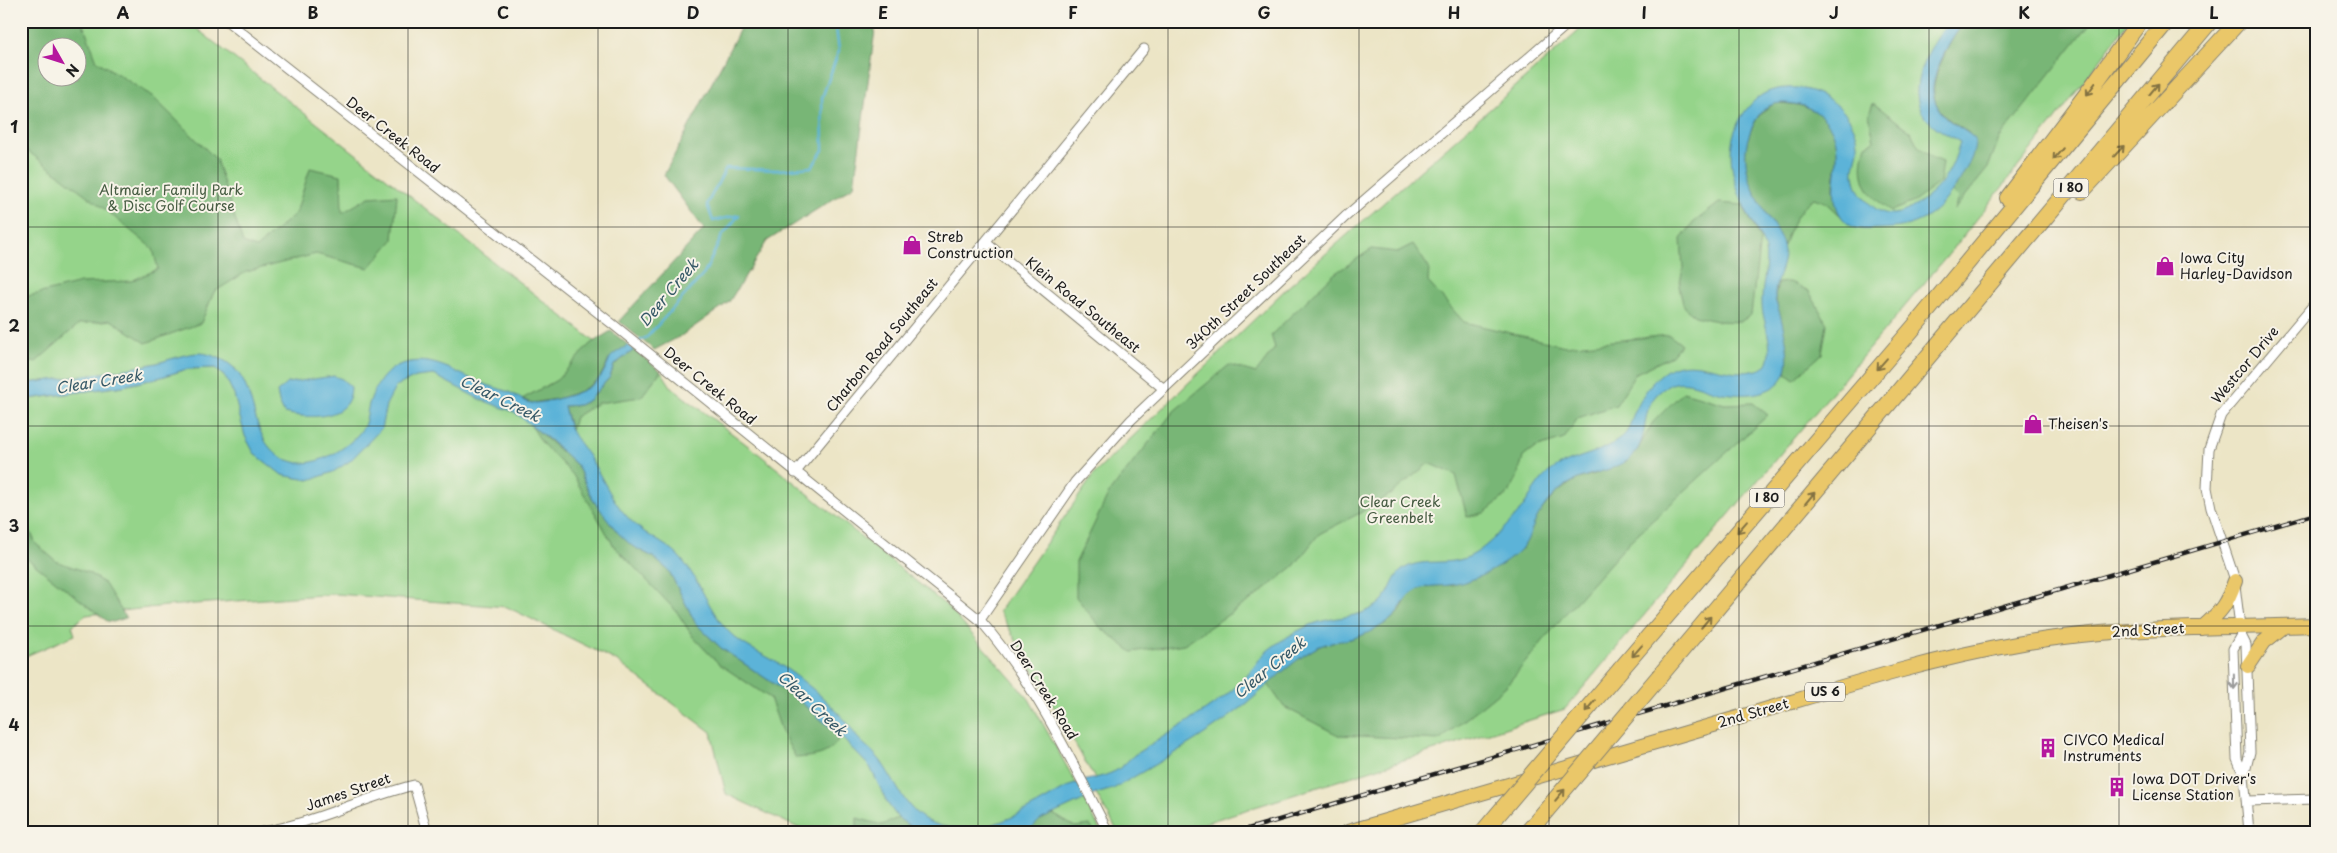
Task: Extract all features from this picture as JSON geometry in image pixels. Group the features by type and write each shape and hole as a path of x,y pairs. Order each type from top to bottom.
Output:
{"highway":[{"path":"1914,327 2140,21"},
{"name":"I 80","path":"1483,832 1914,327 2167,21"},
{"name":"I 80","path":"1528,832 2210,21"},
{"path":"1931,354 2239,21"}],"main road":[{"path":"2202,628 2219,614 2227,603 2235,581"},
{"name":"2nd Street","path":"1348,832 1557,769 1937,660 2008,645 2064,636 2129,630 2202,628 2241,631 2284,626 2316,625"},
{"path":"2248,666 2264,642 2284,626"}],"street":[{"name":"Deer Creek Road","path":"227,21 615,326 980,620 994,636 1029,687 1071,760 1108,832"},
{"name":"340th Street Southeast","path":"980,620 1075,482 1131,420 1345,217 1572,21"},
{"name":"Charbon Road Southeast","path":"795,472 1144,49"},
{"name":"Klein Road Southeast","path":"985,242 1164,389"},
{"name":"Westcor Drive","path":"2244,776 2250,752 2246,645 2241,631 2235,581 2211,508 2207,488 2209,449 2213,432 2221,415 2316,302"},
{"path":"2241,631 2233,649 2237,759 2244,776 2249,832"},
{"name":"James Street","path":"262,832 297,828 379,794 414,785 427,832"},
{"path":"2247,801 2316,799"}],"green space":[{"name":"Altmaier Family Park & Disc Golf Course","path":"21,21 187,21 650,385 661,371 672,388 759,454 948,607 1029,699 1076,783 1068,788 1076,802 1085,799 1101,832 807,832 726,794 711,732 615,660 507,607 336,594 166,606 86,615 72,626 75,635 21,658 21,400 123,386 187,369 215,368 226,378 236,369 219,358 185,356 106,373 21,384"},
{"name":"Altmaier Family Park & Disc Golf Course","path":"21,21 80,21 84,26 97,61 152,96 216,159 243,243 256,248 296,213 310,168 341,175 342,213 369,197 397,195 393,240 369,268 316,254 246,272 214,292 201,323 146,343 111,320 79,324 36,362 21,363 21,298 80,283 131,281 158,269 153,249 102,207 21,146"},
{"path":"744,21 870,21 875,30 854,186 767,241 729,302 681,336 654,350 619,321 704,229 664,175"},
{"name":"Clear Creek Greenbelt","path":"1590,21 2129,21 2056,119 1954,248 1565,709 1176,832 1118,832 1096,794 1102,791 999,611 1095,473 1288,287"},
{"path":"1966,21 2092,21 1999,139 1988,168 1954,210 1958,198 1952,192 1969,133 1947,118 1940,110 1934,93 1934,83 1948,48"},
{"path":"1776,103 1809,108 1826,120 1832,128 1838,152 1834,191 1842,217 1827,203 1814,198 1799,213 1791,226 1784,246 1754,192 1745,169 1744,160 1747,143 1755,122 1762,112"},
{"path":"1873,103 1911,132 1918,146 1933,158 1943,162 1940,182 1914,202 1891,211 1874,197 1865,183 1863,175 1863,156 1866,145 1874,141 1869,114"},
{"path":"1719,203 1743,205 1760,239 1751,315 1740,322 1716,321 1695,316 1683,304 1679,286 1683,269 1681,239 1693,223"},
{"path":"1413,244 1429,268 1428,282 1464,322 1565,346 1669,335 1681,344 1670,357 1636,373 1616,405 1578,418 1564,439 1535,448 1523,457 1517,478 1509,493 1484,513 1467,517 1456,475 1429,463 1391,494 1360,513 1319,534 1294,566 1255,597 1184,644 1132,652 1100,627 1076,597 1076,562 1109,493 1174,411 1229,365 1256,373 1275,348 1271,335 1334,274 1372,249 1397,252"},
{"path":"1790,282 1809,291 1827,324 1822,354 1794,379 1786,373 1787,348 1775,296 1778,283"},
{"path":"611,331 628,345 610,358 599,379 581,391 557,399 532,403 522,399 557,380 590,344"},
{"path":"634,350 661,371 641,397 598,403 575,417 571,431 564,406 579,405 589,400 610,377 614,365"},
{"path":"1683,392 1725,404 1753,403 1768,415 1631,540 1566,613 1506,686 1440,740 1338,735 1284,707 1268,684 1292,663 1318,646 1350,639 1389,621 1400,611 1410,593 1426,586 1453,585 1523,548 1538,514 1556,493 1577,479 1595,474 1635,454 1653,422"},
{"path":"531,425 577,465 593,500 632,546 653,557 669,571 696,624 721,648 802,703 840,736 832,748 822,754 796,758 783,735 770,698 719,664 693,637 677,612 614,546 573,475 542,443"},
{"path":"21,510 36,544 56,561 89,573 105,584 126,618 113,622 107,621 21,554"},
{"path":"1053,814 1075,827 1090,825 1094,832 1028,832 1040,820"},
{"path":"857,818 882,825 898,818 918,832 857,832"}],"water":[{"name":"Clear Creek","path":"1950,21 1966,21 1955,34 1940,62 1934,80 1934,97 1941,112 1975,139 1975,145 1970,160 1952,192 1935,211 1925,218 1915,223 1890,228 1860,229 1847,223 1839,212 1835,200 1837,159 1833,132 1824,119 1811,109 1790,103 1773,104 1761,112 1752,128 1746,152 1749,176 1758,200 1780,237 1784,251 1775,296 1788,355 1786,370 1779,383 1765,391 1748,394 1723,393 1694,384 1680,382 1666,387 1657,394 1648,409 1643,435 1636,452 1631,458 1624,463 1569,483 1557,492 1542,509 1524,545 1508,561 1489,572 1459,584 1418,589 1386,623 1360,636 1314,649 1287,668 1245,705 1197,739 1113,789 1096,794 1040,820 1028,832 918,832 898,818 888,804 870,767 840,736 802,703 721,648 696,624 669,571 653,557 632,546 618,533 593,500 577,465 551,441 514,412 479,399 434,375 416,377 396,386 386,405 381,429 350,461 333,472 309,480 282,475 254,453 245,436 234,395 226,378 215,368 187,369 123,386 21,400 21,384 136,367 188,354 207,354 219,358 234,367 243,381 259,429 277,455 294,462 303,463 323,459 333,454 359,434 366,421 369,404 377,386 385,375 396,366 413,362 434,363 484,384 509,392 527,402 538,403 564,397 588,387 601,376 609,359 628,345 634,350 614,365 610,377 589,400 579,405 564,406 572,431 622,511 638,527 672,550 682,560 695,578 716,616 735,638 794,675 846,721 857,737 880,760 902,796 918,815 942,826 973,828 1002,821 1075,784 1115,771 1137,753 1226,695 1242,681 1266,652 1282,640 1313,624 1361,613 1376,606 1385,597 1397,575 1408,566 1455,561 1479,551 1493,540 1513,519 1540,481 1548,473 1567,462 1608,446 1626,433 1644,395 1656,379 1667,370 1688,364 1741,372 1763,368 1768,363 1770,356 1762,305 1766,264 1765,250 1761,238 1739,195 1732,168 1732,142 1742,116 1755,100 1772,90 1798,88 1822,95 1842,110 1850,120 1855,131 1858,147 1854,175 1861,194 1881,212 1893,214 1905,211 1918,204 1940,185 1950,170 1960,142 1937,128 1925,117 1919,105 1917,93 1922,66 1935,41"},
{"path":"334,376 342,379 351,387 349,398 344,406 336,412 316,416 284,413 277,392 287,383"}],"waterway":[{"name":"Deer Creek","path":"638,342 647,337 704,274 722,236 739,215 713,221 707,204 726,168 778,170 812,167 823,150 822,98 839,50 835,21"}],"railway":[{"path":"1238,832 2316,514"}],"place":[{"name":"Streb Construction","path":"912,245"},
{"name":"Iowa City Harley-Davidson","path":"2165,266"},
{"name":"Theisen's","path":"2033,424"},
{"name":"CIVCO Medical Instruments","path":"2048,748"},
{"name":"Iowa DOT Driver's License Station","path":"2117,787"}]}
